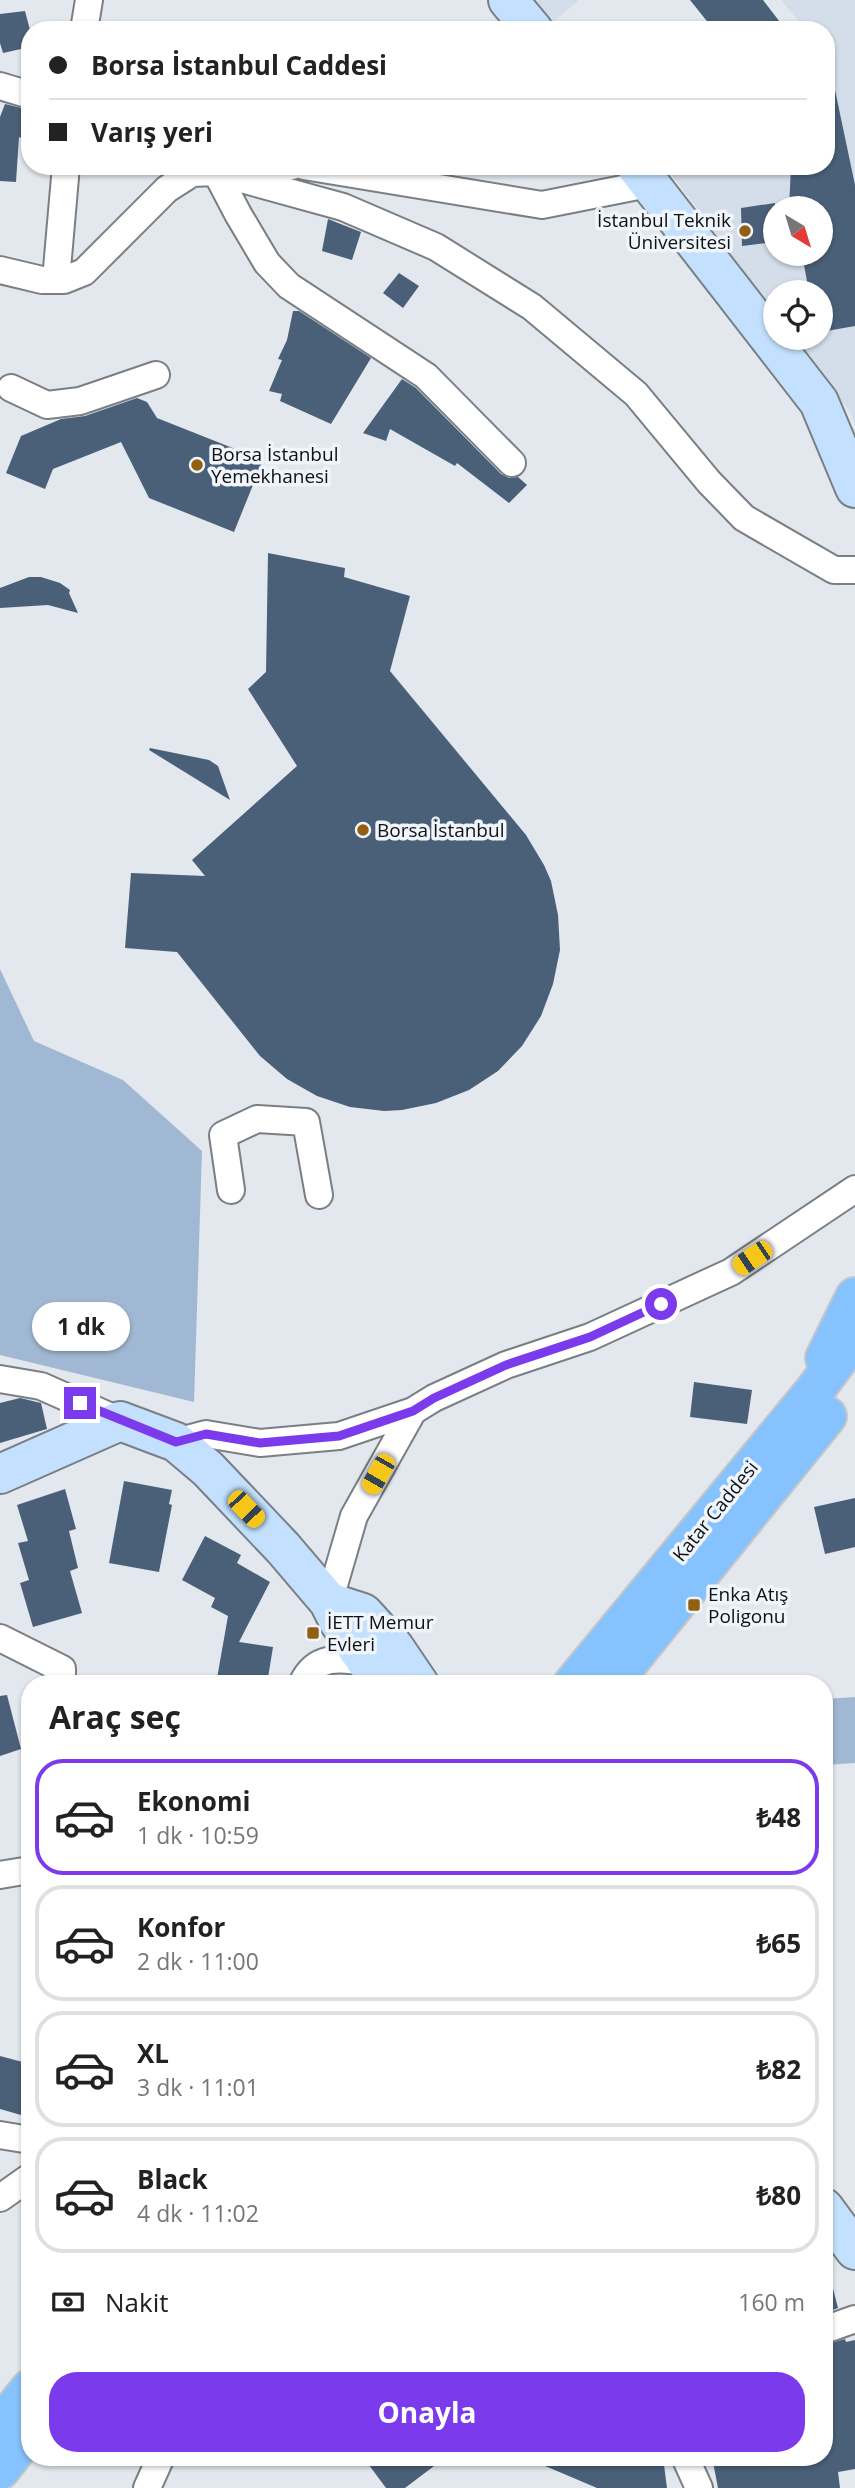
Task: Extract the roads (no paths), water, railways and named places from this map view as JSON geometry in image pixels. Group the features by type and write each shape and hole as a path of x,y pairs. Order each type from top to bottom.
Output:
{"main road":[{"path":"815,1390 827,1353 855,1297"},
{"name":"Katar Caddesi","path":"588,1675 855,1337"},
{"name":"Katar Caddesi","path":"588,1675 855,1381"},
{"path":"0,2427 21,2400"},
{"path":"0,2470 21,2443"}],"street":[{"path":"86,21 89,0"},
{"path":"508,0 526,21"},
{"path":"0,86 21,92"},
{"path":"56,280 65,175"},
{"path":"0,270 42,280 64,280 83,272 167,189 189,175"},
{"path":"218,175 267,264 289,286 426,376 512,463"},
{"path":"235,175 343,207 436,247 532,307 636,394 709,482 744,518 834,570 855,570"},
{"path":"359,175 542,205 642,175 819,402 855,488"},
{"path":"10,388 47,405 80,401 156,375"},
{"path":"231,1190 223,1135 257,1119 306,1122 318,1195"},
{"path":"176,1442 206,1434 260,1443 339,1436 413,1411 434,1398 506,1365 590,1337 731,1272 855,1189"},
{"path":"0,1379 40,1386 176,1442 208,1469 283,1548 328,1602 363,1613 381,1664 402,1675"},
{"path":"328,1602 354,1516 413,1411"},
{"path":"0,1474 120,1421"},
{"path":"0,1638 62,1669 62,1675"},
{"path":"308,1675 325,1660 342,1657 381,1664 420,1662 434,1675"},
{"path":"0,1875 21,1872"},
{"path":"0,2135 21,2138"},
{"path":"0,2198 21,2183"},
{"path":"833,2220 855,2250"},
{"path":"833,2327 855,2319"},
{"path":"147,2488 156,2466"},
{"path":"689,2466 699,2488"}],"place":[{"name":"İstanbul Teknik Üniversitesi","path":"745,231"},
{"name":"Borsa İstanbul Yemekhanesi","path":"197,465"},
{"name":"Borsa İstanbul","path":"363,830"},
{"name":"Enka Atış Poligonu","path":"694,1605"},
{"name":"İETT Memur Evleri","path":"313,1633"}]}
